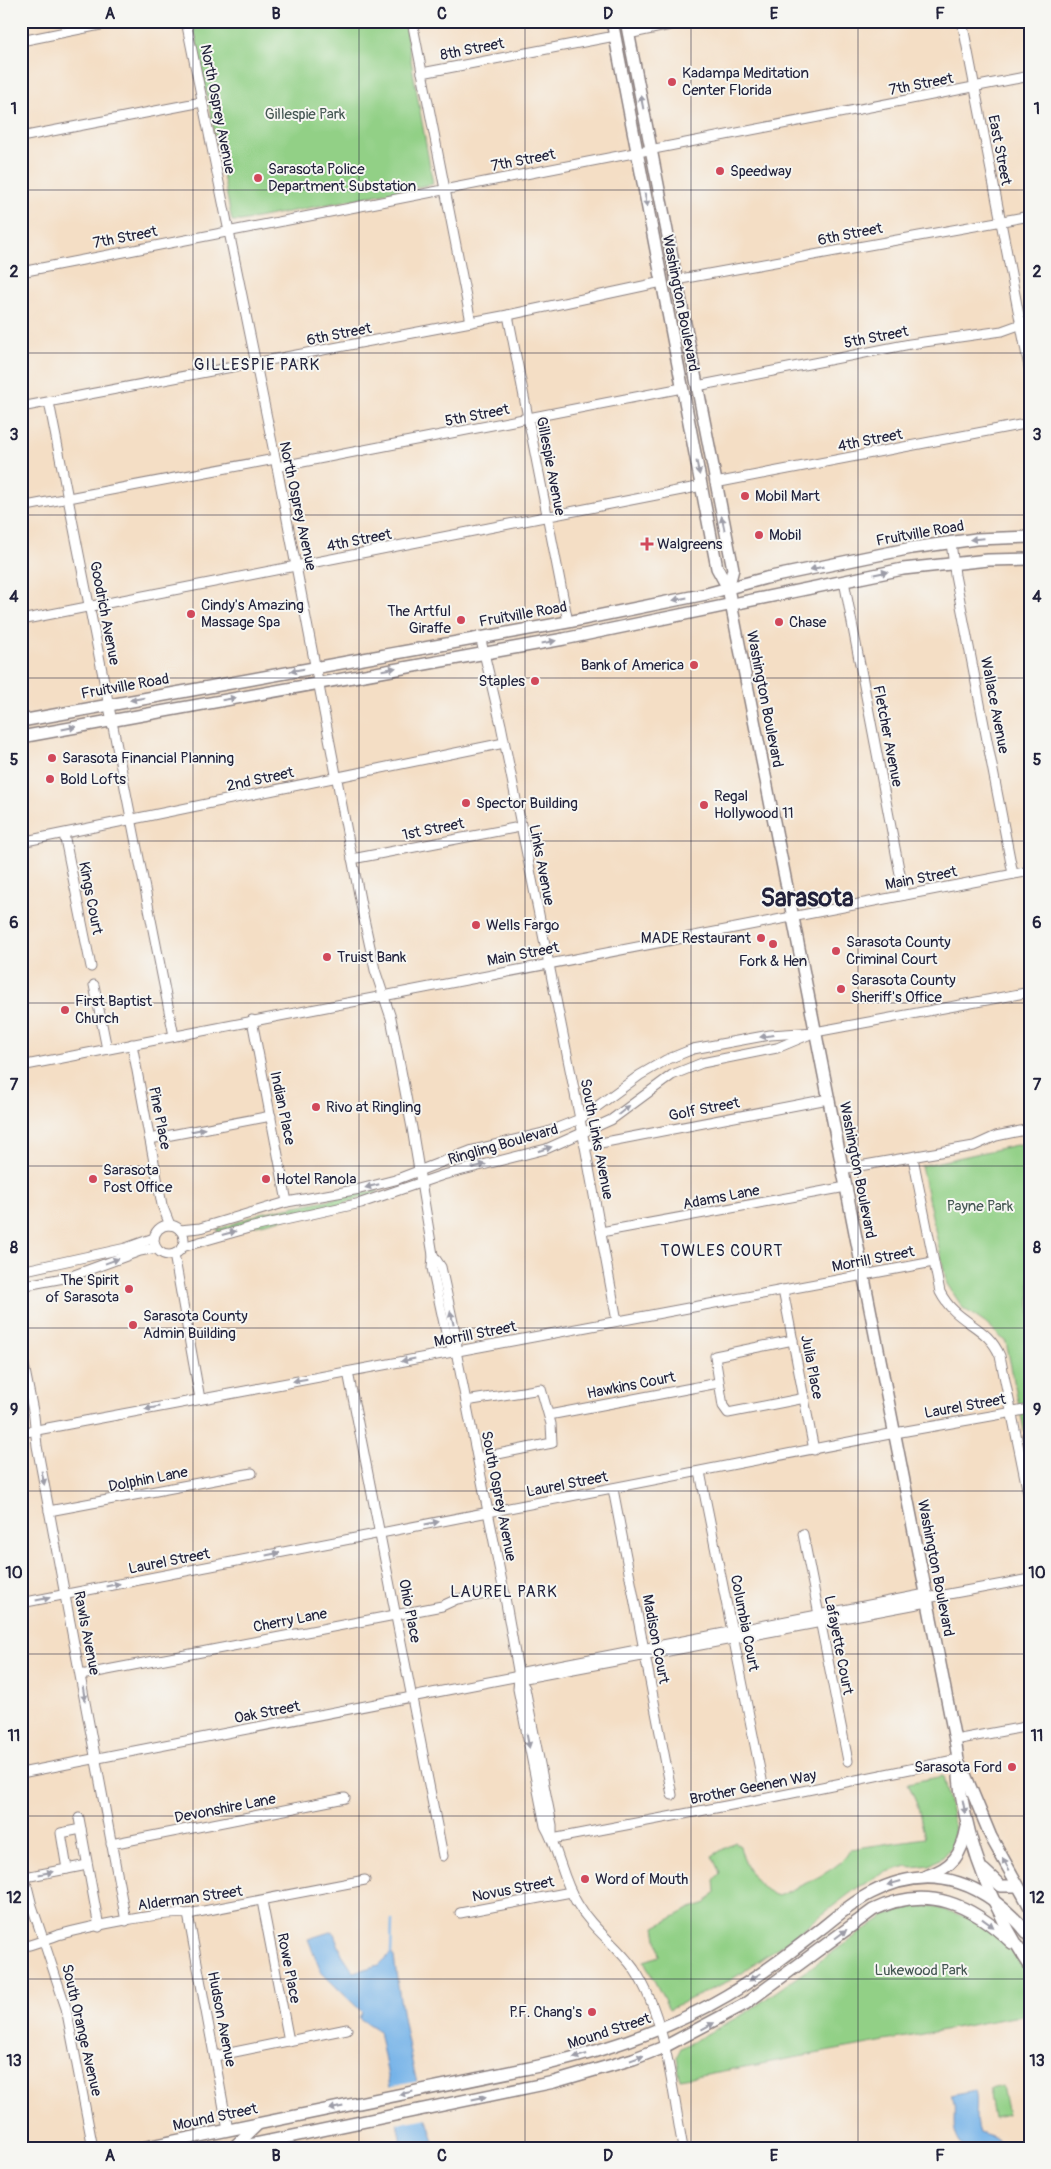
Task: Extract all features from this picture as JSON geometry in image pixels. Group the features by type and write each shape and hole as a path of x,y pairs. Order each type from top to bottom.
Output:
{"main road":[{"name":"Washington Boulevard","path":"612,21 717,568 728,588 895,1433 959,1759 961,1792 967,1825 992,1897 1020,1952"},
{"name":"Washington Boulevard","path":"626,21 675,280 733,569 728,588"},
{"path":"666,304 674,314 687,378 696,386"},
{"name":"Fruitville Road","path":"21,721 480,636 568,622 706,594 912,548 951,542 1030,537"},
{"name":"Fruitville Road","path":"21,737 318,682 544,643 904,569 954,562 1030,559"},
{"name":"Washington Boulevard","path":"959,1759 991,1837 1030,1907"},
{"path":"920,1878 937,1873 952,1861 964,1846 967,1825"},
{"path":"980,1865 1001,1886 1018,1886"},
{"name":"Mound Street","path":"141,2148 517,2071 555,2062 660,2030 727,1996 869,1893 886,1886 920,1878 953,1881 992,1897 1005,1908 1030,1936"},
{"path":"234,2148 532,2087 594,2072 664,2048 745,2004 873,1910 897,1900 928,1897 957,1904 988,1923 1020,1952 1030,1966"},
{"path":"532,2087 555,2062"},
{"path":"498,2094 513,2082 517,2071"},
{"path":"234,2148 260,2123"}],"street":[{"path":"21,41 120,21"},
{"name":"North Osprey Avenue","path":"186,21 297,566 352,859 375,970 383,996"},
{"path":"412,21 471,322"},
{"path":"628,34 689,21"},
{"name":"East Street","path":"962,21 1000,221 1025,323 1030,372"},
{"name":"8th Street","path":"422,72 615,36"},
{"name":"7th Street","path":"21,272 1030,76"},
{"path":"21,137 202,102"},
{"name":"6th Street","path":"675,280 1030,216"},
{"name":"6th Street","path":"21,407 508,315 662,282"},
{"name":"Gillespie Avenue","path":"508,315 568,622"},
{"name":"5th Street","path":"696,386 910,344 1002,331 1025,323"},
{"name":"5th Street","path":"21,507 528,419 682,388"},
{"name":"Goodrich Avenue","path":"49,402 174,1036"},
{"name":"4th Street","path":"715,483 1030,423"},
{"name":"4th Street","path":"21,620 702,486"},
{"name":"Wallace Avenue","path":"951,542 1013,874"},
{"name":"Fletcher Avenue","path":"844,581 904,895"},
{"name":"Links Avenue","path":"480,636 504,743 547,964"},
{"name":"2nd Street","path":"21,842 504,743"},
{"name":"1st Street","path":"352,859 520,827"},
{"name":"Kings Court","path":"64,834 91,967"},
{"name":"Main Street","path":"21,1066 792,915 1030,871"},
{"name":"South Links Avenue","path":"547,964 580,1119 617,1320"},
{"path":"94,985 107,1049"},
{"name":"Ringling Boulevard","path":"180,1230 200,1228 287,1202 360,1189 395,1180 473,1150 547,1132 580,1119 640,1075 666,1060 693,1050 770,1035 815,1032 1030,992"},
{"name":"South Osprey Avenue","path":"383,996 396,1042 433,1255 441,1267 457,1341 456,1351 504,1591 519,1676 518,1689 545,1826 552,1839 570,1892 588,1920 634,1969 660,2030 683,2148"},
{"name":"Indian Place","path":"252,1020 287,1202"},
{"name":"Ringling Boulevard","path":"182,1247 250,1228 361,1203 443,1175 546,1149 582,1135 611,1120 672,1075 702,1063 776,1048 815,1032"},
{"name":"Pine Place","path":"132,1044 162,1205 170,1225"},
{"name":"Golf Street","path":"585,1146 828,1098"},
{"path":"150,1139 270,1116"},
{"path":"842,1169 914,1158 974,1146 996,1136 1030,1129"},
{"path":"914,1158 940,1292 947,1305 964,1321 988,1336 995,1344 1012,1412 1030,1503"},
{"name":"Adams Lane","path":"601,1232 846,1187"},
{"path":"170,1225 180,1230 184,1236 182,1247 174,1254 163,1254 156,1248 154,1238 159,1229 170,1225"},
{"path":"21,1271 126,1248 154,1238"},
{"path":"21,1286 68,1277 140,1251 156,1248"},
{"path":"174,1254 200,1399"},
{"name":"Morrill Street","path":"21,1433 934,1262"},
{"name":"Julia Place","path":"783,1290 814,1450"},
{"path":"793,1340 716,1354 714,1359 718,1382 723,1406 728,1413 804,1398"},
{"name":"Rawls Avenue","path":"21,1350 36,1430 36,1446 66,1595 126,1921"},
{"name":"Ohio Place","path":"348,1372 443,1856"},
{"name":"Hawkins Court","path":"549,1415 718,1382"},
{"path":"466,1401 541,1389 549,1415 552,1443 478,1458"},
{"name":"Laurel Street","path":"21,1603 895,1433 1030,1409"},
{"name":"Dolphin Lane","path":"49,1511 252,1472"},
{"name":"Columbia Court","path":"700,1472 762,1780"},
{"name":"Madison Court","path":"613,1489 672,1795"},
{"name":"Lafayette Court","path":"803,1534 848,1762"},
{"path":"927,1598 1030,1579"},
{"name":"Cherry Lane","path":"81,1675 442,1606 457,1598 504,1591"},
{"name":"Oak Street","path":"21,1773 927,1598"},
{"path":"955,1740 1030,1726"},
{"name":"Brother Geenen Way","path":"552,1839 959,1759"},
{"name":"Devonshire Lane","path":"111,1844 344,1798"},
{"path":"79,1818 99,1927"},
{"path":"67,1869 60,1833 81,1829"},
{"name":"South Orange Avenue","path":"21,1862 44,1940 56,1973 73,2039 94,2148"},
{"path":"25,1877 88,1865"},
{"name":"Alderman Street","path":"21,1947 126,1921 175,1912 188,1914 365,1880"},
{"name":"Novus Street","path":"460,1913 570,1892"},
{"name":"Rowe Place","path":"262,1901 289,2041"},
{"name":"Hudson Avenue","path":"188,1914 228,2130"},
{"path":"215,2056 347,2029"}],"green space":[{"name":"Gillespie Park","path":"192,21 404,21 433,184 241,221 232,221"},
{"name":"Payne Park","path":"1030,1142 1030,1459 1006,1342 985,1323 963,1308 947,1284 921,1166"},
{"path":"378,1190 378,1192 337,1206 219,1234 217,1230 261,1213"},
{"path":"943,1776 955,1829 951,1848 943,1857 930,1865 907,1866 884,1873 857,1888 786,1942 731,1980 669,2009 644,1961 660,1956 655,1927 691,1908 706,1903 715,1892 714,1880 720,1873 712,1856 735,1842 740,1846 748,1869 753,1876 764,1888 778,1896 830,1870 839,1864 850,1849 925,1838 918,1807 908,1783"},
{"name":"Lukewood Park","path":"933,1906 969,1918 1000,1939 1030,1975 1030,2014 680,2079 677,2056 681,2048 747,2012 886,1915 915,1907"},
{"path":"1002,2086 1008,2115 994,2118 989,2089"}],"water":[{"path":"333,1931 342,1954 354,1972 379,1965 391,1953 394,1957 410,2053 428,2125 436,2148 402,2148 379,2031 359,2018 362,2012 321,1972 308,1939"},
{"path":"975,2090 976,2122 979,2133 998,2139 1005,2148 964,2148 959,2141 954,2127 954,2107 951,2095"}],"pier":[{"path":"420,2081 428,2118 395,2124 388,2087"}],"waterway":[{"path":"391,1953 392,1920"}],"place":[{"name":"Kadampa Meditation Center Florida","path":"672,82"},
{"name":"Speedway","path":"720,171"},
{"name":"Sarasota Police Department Substation","path":"258,178"},
{"name":"Mobil Mart","path":"745,496"},
{"name":"Mobil","path":"759,535"},
{"name":"Walgreens","path":"647,544"},
{"name":"Cindy's Amazing Massage Spa","path":"191,614"},
{"name":"The Artful Giraffe","path":"461,620"},
{"name":"Chase","path":"779,622"},
{"name":"Bank of America","path":"694,665"},
{"name":"Staples","path":"535,681"},
{"name":"Sarasota Financial Planning","path":"52,758"},
{"name":"Bold Lofts","path":"50,779"},
{"name":"Spector Building","path":"466,803"},
{"name":"Regal Hollywood 11","path":"704,805"},
{"name":"Wells Fargo","path":"476,925"},
{"name":"MADE Restaurant","path":"761,938"},
{"name":"Fork & Hen","path":"773,944"},
{"name":"Sarasota County Criminal Court","path":"836,951"},
{"name":"Truist Bank","path":"327,957"},
{"name":"Sarasota County Sheriff's Office","path":"841,989"},
{"name":"First Baptist Church","path":"65,1010"},
{"name":"Rivo at Ringling","path":"316,1107"},
{"name":"Sarasota Post Office","path":"93,1179"},
{"name":"Hotel Ranola","path":"266,1179"},
{"name":"The Spirit of Sarasota","path":"129,1289"},
{"name":"Sarasota County Admin Building","path":"133,1325"},
{"name":"Sarasota Ford","path":"1012,1767"},
{"name":"Word of Mouth","path":"585,1879"},
{"name":"P.F. Chang's","path":"592,2012"}],"district":[{"name":"GILLESPIE PARK","path":"257,364"},
{"name":"Sarasota","path":"807,897"},
{"name":"TOWLES COURT","path":"722,1250"},
{"name":"LAUREL PARK","path":"504,1591"}]}
